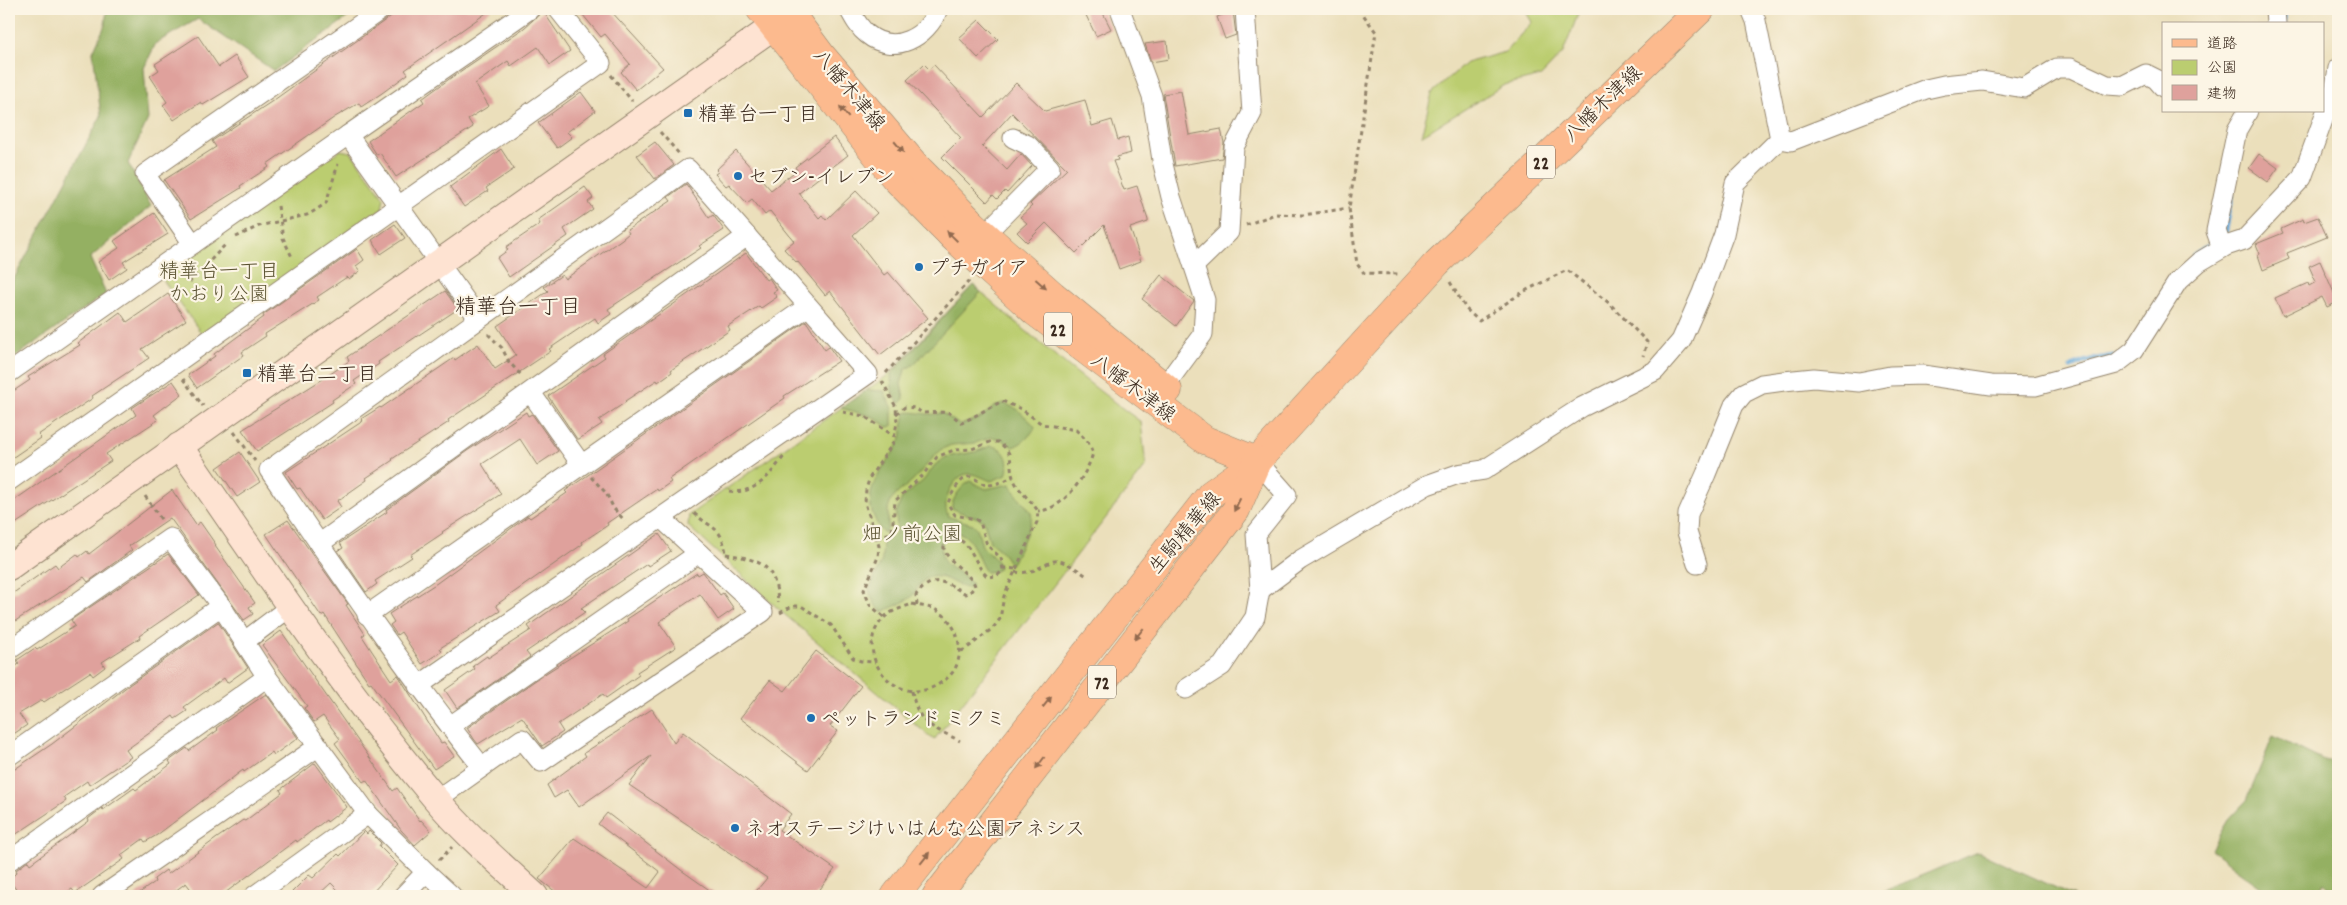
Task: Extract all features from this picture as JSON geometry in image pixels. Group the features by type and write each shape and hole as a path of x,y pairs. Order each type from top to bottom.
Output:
{"main road":[{"name":"八幡木津線","path":"1257,461 1431,269 1701,9"},
{"name":"八幡木津線","path":"782,14 807,67 895,178 953,238 1035,312 1205,440 1257,461"},
{"name":"八幡木津線","path":"782,14 822,56 914,165 985,234 1164,387 1257,461"},
{"name":"生駒精華線","path":"895,896 1211,494 1257,461"},
{"name":"生駒精華線","path":"936,896 1236,510 1257,461"}],"street":[{"path":"193,244 145,174 382,9"},
{"path":"9,373 530,9"},
{"path":"9,481 601,63 558,9"},
{"path":"849,9 865,33 880,42 896,44 906,42 923,32 929,26 938,9"},
{"path":"1120,9 1152,96 1162,160 1171,198 1189,255 1195,265 1205,300 1203,334 1164,387"},
{"path":"1195,265 1229,232 1234,147 1252,113 1245,9"},
{"path":"1751,9 1756,20 1780,139"},
{"path":"2275,9 2276,22"},
{"path":"9,567 440,263 782,14"},
{"path":"1780,139 1791,141 1926,89 1982,81 2024,88 2057,68 2071,68 2107,85 2122,86 2146,74 2156,79 2162,86"},
{"path":"2324,105 2338,68"},
{"path":"1698,564 1686,532 1688,514 1734,404 1744,393 1762,384 1814,378 1859,382 1890,376 1923,375 1991,385 2035,386 2116,364 2134,350 2178,281 2219,240 2237,130 2247,112"},
{"path":"2219,240 2244,240 2253,233 2302,178 2322,112"},
{"path":"348,135 478,318"},
{"path":"985,234 1050,168 1028,145 1013,138"},
{"path":"1260,590 1300,560 1427,485 1458,474 1484,470 1582,407 1655,371 1681,341 1724,234 1735,184 1780,139"},
{"path":"418,686 868,374 688,169 268,470 418,686 482,767"},
{"path":"319,544 747,236"},
{"path":"367,615 807,306"},
{"path":"531,393 581,464"},
{"path":"179,446 290,607 365,711 436,800 535,896"},
{"path":"1186,689 1222,666 1255,617 1260,590 1256,534 1287,495 1257,461"},
{"path":"436,800 522,739 541,762 763,612 660,518"},
{"path":"9,650 170,538 221,606 267,677 368,814 452,896"},
{"path":"450,726 699,553"},
{"path":"9,756 221,606"},
{"path":"245,641 290,607"},
{"path":"9,861 267,677"},
{"path":"102,896 319,746"},
{"path":"254,896 368,814"},
{"path":"403,896 426,872"}],"path":[{"path":"1359,9 1376,32 1349,208 1357,264 1364,273 1431,269 1479,321 1523,292 1567,270 1609,303 1647,342 1636,381"},
{"path":"601,63 634,104"},
{"path":"659,130 685,160 688,169"},
{"path":"174,257 191,281 230,240 259,226 308,215 326,203 331,192 339,159"},
{"path":"272,188 282,220 283,238 294,262 320,262"},
{"path":"1229,232 1275,214 1303,215 1349,208"},
{"path":"885,373 973,276"},
{"path":"478,318 488,334 502,348 509,362 520,371 531,393"},
{"path":"174,366 204,409"},
{"path":"880,377 896,407 896,414 893,443 874,470 866,489 865,503 878,538 878,557 864,590 870,605 885,618"},
{"path":"896,414 905,407 915,408 922,412 943,410 962,423 1002,401 1022,409 1042,424 1076,430 1088,442 1093,453 1090,464 1078,482 1059,503 1038,511"},
{"path":"839,412 864,416 894,436"},
{"path":"232,430 262,470 268,470"},
{"path":"878,538 892,532 895,501 922,476 937,458 947,452 972,449 990,442 998,442 1011,455 1013,477 1019,490 1038,511 1037,522 1004,596 1000,619 993,628 966,649 960,650"},
{"path":"721,490 745,491 762,484 787,451"},
{"path":"581,464 606,493 614,509 626,522 634,537"},
{"path":"1003,568 1000,558 987,545 980,522 975,519 954,515 948,504 961,479 966,476 973,477 984,485 1013,477"},
{"path":"145,496 168,528 170,538"},
{"path":"683,503 702,520 714,526 723,539 726,553 721,561"},
{"path":"917,605 916,595 931,582 939,581 966,594 975,586 971,576 948,559 945,546 950,539 957,538 966,543 981,571 988,577 997,576 1003,568"},
{"path":"726,553 757,560 770,574 775,583 779,614 792,606 801,606 831,624 853,658 861,662 875,662"},
{"path":"1003,568 1029,573 1054,560 1060,561 1087,576"},
{"path":"912,604 932,608 946,617 956,634 960,650 956,666 949,678 936,686 912,691 901,689 886,679 875,662 873,645 875,634 885,618 892,612 912,604"},
{"path":"912,691 919,716 925,722 960,741"},
{"path":"426,872 458,841"}],"green space":[{"path":"107,9 359,9 274,71 198,19 156,43 144,68 148,119 128,163 151,206 90,258 106,294 9,361 9,288 101,116 93,52 105,25"},
{"path":"1524,9 1580,9 1563,53 1541,76 1504,85 1421,136 1432,93 1466,63 1505,52 1532,22"},
{"name":"精華台一丁目 かおり公園","path":"340,150 351,152 384,198 382,209 204,337 161,277"},
{"name":"畑ノ前公園","path":"973,285 1055,355 1141,422 1146,466 934,740 784,614 688,526 689,515 888,375"},
{"path":"973,285 981,292 914,364 905,370 901,384 904,399 900,403 898,402 892,391 891,374"},
{"path":"867,390 884,391 892,409 892,426 887,427 874,417 841,408"},
{"path":"1003,403 1017,409 1034,425 1035,428 1028,437 1013,447 1001,439 992,437 975,443 951,445 940,450 913,480 892,498 888,509 888,528 885,533 882,531 872,510 870,499 872,489 881,470 899,443 906,413 942,413 960,425 980,418 994,407"},
{"path":"991,446 1004,452 1008,466 1006,475 991,481 974,474 963,475 954,482 946,500 946,506 949,517 973,524 977,528 982,546 997,561 999,567 996,571 986,572 971,542 960,533 952,534 943,539 942,558 945,563 961,574 972,585 969,588 965,588 944,578 928,578 921,583 911,597 883,612 875,605 869,590 882,560 883,541 894,536 897,530 896,513 902,498 923,481 935,465 946,457 975,452"},
{"path":"970,481 986,489 1010,484 1031,513 1032,517 1028,529 1013,562 1010,564 1001,551 990,542 984,521 952,508 953,501 958,493"},
{"path":"2273,736 2324,761 2338,760 2338,892 2336,894 2324,883 2320,888 2329,896 2273,896 2211,849 2228,820 2247,800"},
{"path":"1978,852 2074,896 1872,896"}],"building":[{"path":"401,9 492,9 405,70 408,74 382,93 361,107 359,103 335,117 267,164 269,167 240,186 241,188 191,219 164,180 216,147 212,141 274,100"},
{"path":"578,9 609,9 663,68 636,90 621,72 630,64 605,34 601,37"},
{"path":"1083,9 1101,9 1111,29 1096,36"},
{"path":"543,11 570,51 550,65 538,47 511,66 508,61 475,84 489,106 468,119 473,127 396,177 380,153 377,155 368,141 424,102 422,99 452,77 524,28"},
{"path":"1233,11 1236,35 1225,39 1217,17"},
{"path":"979,20 998,39 978,58 959,38"},
{"path":"198,36 219,67 235,56 249,77 203,105 201,102 174,120 163,105 167,102 150,76 159,70 155,64"},
{"path":"1167,41 1169,59 1151,62 1145,44"},
{"path":"924,64 929,69 934,65 983,117 1016,83 1045,111 1085,100 1092,126 1112,120 1118,140 1128,137 1131,153 1117,157 1118,160 1113,161 1124,190 1137,186 1148,220 1148,222 1130,228 1141,261 1119,269 1104,225 1076,253 1046,223 1027,242 1017,232 1027,223 1020,217 1032,206 1030,204 1067,169 1012,113 982,146 1007,170 1021,154 1032,166 1007,193 1005,191 997,199 993,195 987,202 942,157 961,138 907,80"},
{"path":"1181,91 1189,135 1221,129 1224,143 1222,158 1175,166 1163,94"},
{"path":"581,92 595,111 567,132 572,137 557,148 538,123"},
{"path":"834,137 848,155 799,193 819,218 822,215 826,220 856,191 877,213 853,235 884,275 888,272 928,318 880,355 830,291 825,295 798,262 784,249 794,241 770,211 765,215 752,199 747,203 729,184 726,186 715,174 718,172 716,170 736,151 771,190 797,170 795,167"},
{"path":"655,142 674,165 655,179 637,155"},
{"path":"501,149 514,169 486,188 488,191 464,207 450,187"},
{"path":"2259,154 2278,168 2268,182 2249,168"},
{"path":"686,184 709,218 713,215 724,230 699,246 701,248 608,309 611,314 598,323 595,318 549,349 551,351 448,420 449,422 392,459 366,478 367,480 337,501 341,507 322,520 300,488 297,489 286,472 363,421 361,419 381,408 454,358 455,360 478,344 495,369 516,355 497,326 548,291 544,287 562,275 565,279 622,239 629,233 627,230 671,201 668,197"},
{"path":"585,187 593,198 588,202 593,209 564,229 568,236 509,277 497,258 508,250 506,247 540,224 538,220"},
{"path":"154,213 168,234 123,262 127,268 109,280 98,262 119,248 114,241"},
{"path":"2318,217 2327,237 2287,253 2289,259 2263,270 2256,244 2283,233 2281,229 2303,219 2304,222"},
{"path":"395,224 405,238 381,254 372,240"},
{"path":"357,249 364,260 356,266 360,271 349,279 347,277 317,297 319,300 265,334 266,336 242,352 244,355 197,388 188,375 264,317 263,315"},
{"path":"746,253 766,280 769,278 777,290 773,292 777,297 728,326 730,330 671,370 672,372 658,382 657,380 625,401 599,420 602,424 577,439 548,396 605,357 603,354"},
{"path":"2320,261 2338,302 2327,307 2322,297 2283,316 2275,298 2308,283 2309,286 2316,282 2309,266"},
{"path":"1161,275 1194,301 1176,326 1142,299"},
{"path":"445,291 458,309 378,362 379,364 354,381 356,384 332,400 333,402 257,451 242,430 326,377 349,361 347,357"},
{"path":"168,294 186,320 142,349 149,358 38,435 41,438 9,460 9,394 30,380 28,377 80,345 78,343 120,312 127,322"},
{"path":"806,321 825,350 829,347 839,361 784,396 785,398 669,479 671,482 658,491 657,489 607,523 608,525 582,542 583,544 496,605 500,611 440,648 442,651 422,664 401,632 397,635 390,625 394,622 389,614 437,583 528,516 530,518 567,493 565,491"},
{"path":"173,381 182,394 154,415 158,420 106,454 111,461 9,528 9,504 136,415 132,408"},
{"path":"526,412 528,416 532,414 558,451 537,465 520,439 482,464 501,494 410,555 412,557 375,581 377,584 366,592 338,551 343,548 340,543 387,512 386,510 467,451"},
{"path":"240,452 260,482 237,497 217,468"},
{"path":"172,490 196,525 200,522 255,603 249,607 253,614 244,620 170,518 129,546 132,550 88,582 84,577 9,625 9,596 55,564 58,568 77,554 79,557 87,551 89,554"},
{"path":"288,520 348,604 346,605 365,634 362,636 391,680 398,675 441,743 444,742 454,756 434,769 371,682 369,683 324,614 321,616 266,534"},
{"path":"659,534 671,551 648,566 647,564 581,608 585,612 526,652 530,657 457,708 445,690 475,669 473,666 531,630 528,626"},
{"path":"168,554 199,595 139,636 140,638 102,662 105,667 93,676 90,672 44,702 42,700 19,714 27,725 9,737 9,671 19,664 17,660 75,626 71,620"},
{"path":"703,572 720,595 723,593 734,609 718,620 700,594 659,622 676,647 637,672 639,675 606,698 603,694 558,724 563,732 542,746 522,717 478,744 474,739 467,728 543,675 628,621 627,619 697,573 698,575"},
{"path":"218,622 248,668 227,683 224,678 184,707 187,711 175,719 173,716 126,750 131,757 89,785 87,781 64,797 66,801 9,839 9,773 52,744 129,685"},
{"path":"281,631 393,791 397,788 420,821 431,831 415,845 401,830 366,780 363,782 335,743 340,739 323,716 314,722 304,708 307,706 262,645"},
{"path":"816,651 861,686 830,726 838,731 808,770 740,718 770,680 785,691"},
{"path":"266,694 298,738 274,755 272,752 244,772 243,770 157,835 145,842 143,839 121,855 124,859 75,893 72,889 61,896 21,896 9,880 17,872 16,870 28,861 30,864 62,841 89,821 88,819 102,808 103,810 134,788 136,790 171,764 169,761 187,748 189,751 218,730 216,728"},
{"path":"652,709 674,743 683,732 791,814 779,830 835,869 815,896 752,896 767,878 629,785 651,756 579,807 567,790 554,798 547,785 586,756 584,753"},
{"path":"315,763 347,807 327,822 326,820 297,842 296,840 221,896 196,896 186,883 168,896 135,896 155,882 154,879 166,870 168,874 243,820 245,821 282,793 280,790"},
{"path":"607,813 718,896 561,896 539,879 574,838 648,888 660,872 598,824"},
{"path":"364,831 367,834 369,831 381,843 379,846 398,865 369,896 344,896 331,883 317,896 288,896 309,875 313,878 338,854 340,856"}],"waterway":[{"path":"2284,22 2285,9"},
{"path":"2223,236 2225,235 2232,196"},
{"path":"2194,255 2216,240"},
{"path":"2071,367 2086,361 2113,356"}],"place":[{"name":"精華台一丁目","path":"688,113"},
{"name":"セブン-イレブン","path":"738,176"},
{"name":"プチガイア","path":"919,267"},
{"name":"精華台二丁目","path":"247,373"},
{"name":"ペットランド ミクミ","path":"811,718"},
{"name":"ネオステージけいはんな公園アネシス","path":"735,828"}],"district":[{"name":"精華台一丁目","path":"518,306"}]}
